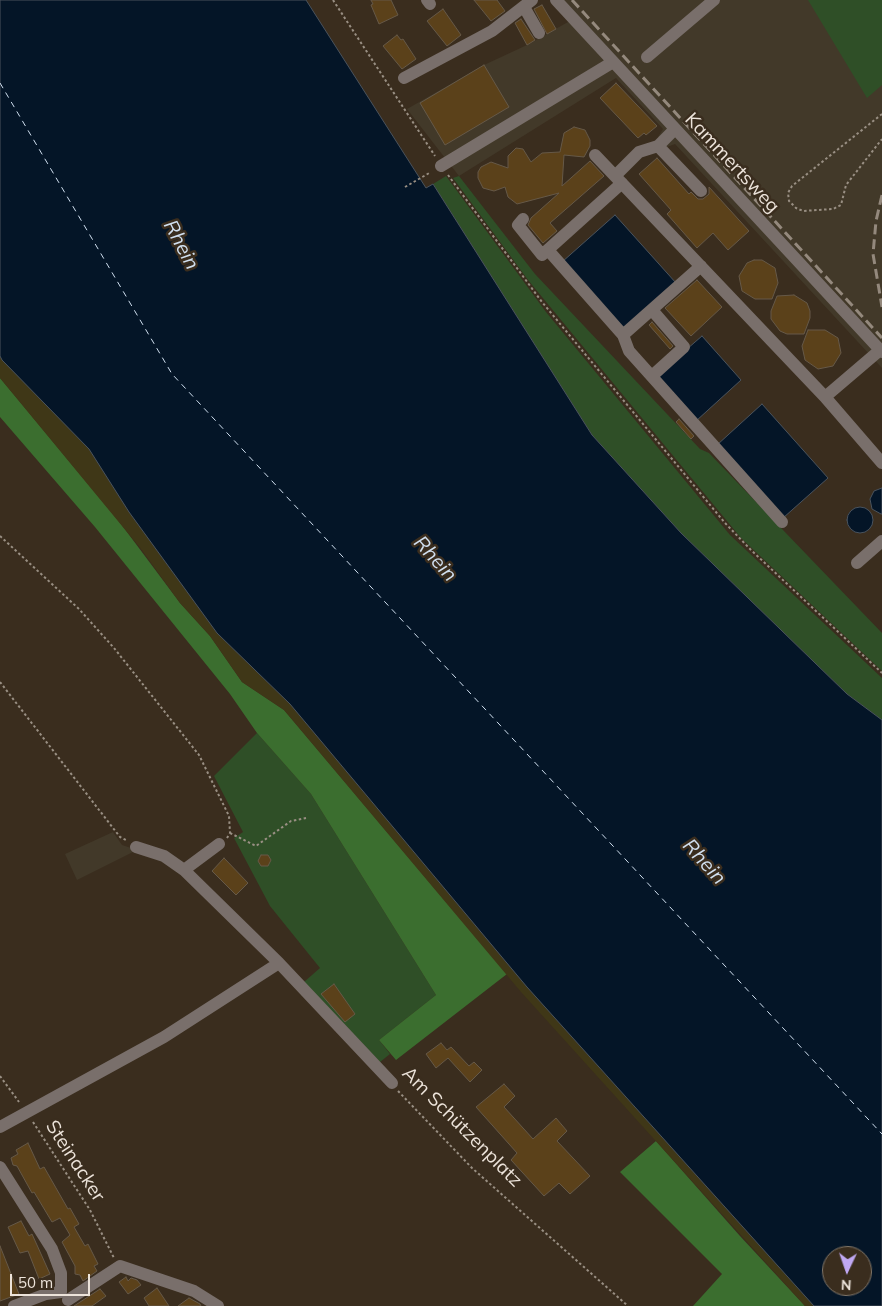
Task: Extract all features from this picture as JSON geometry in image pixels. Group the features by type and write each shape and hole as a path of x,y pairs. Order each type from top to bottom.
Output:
{"street":[{"name":"Kammertsweg","path":"556,0 881,351"},
{"path":"647,56 714,0"},
{"path":"404,78 492,31 528,3 539,33"},
{"path":"442,166 613,62"},
{"path":"523,219 518,226 542,255 618,179 640,152 658,146 675,129"},
{"path":"658,146 701,191"},
{"path":"595,155 825,397 882,463"},
{"path":"548,250 623,335 629,352 782,522"},
{"path":"623,335 701,266"},
{"path":"652,310 684,347 652,376"},
{"path":"825,397 881,351"},
{"path":"857,563 882,541"},
{"path":"184,870 219,844"},
{"name":"Am Schützenplatz","path":"136,846 164,856 184,870 279,963 392,1084"},
{"path":"0,1127 164,1037 279,963"},
{"path":"0,1167 48,1242 61,1273 67,1299"},
{"path":"14,1306 46,1294 67,1299 120,1266 194,1292 218,1306"}],"path":[{"path":"333,0 442,166 542,302 725,523 751,550 882,673"},
{"path":"882,114 792,186 788,192 789,201 802,211 833,209 841,205 846,185 882,140"},
{"path":"405,187 442,166"},
{"path":"0,536 78,609 114,648 199,755 229,816 230,833 219,844"},
{"path":"0,682 120,837 136,846"},
{"path":"230,833 256,846 291,821 306,818"},
{"name":"Steinacker","path":"0,1076 27,1112 90,1210 120,1266"},
{"name":"Am Schützenplatz","path":"392,1084 472,1168 628,1306"}],"shaded area":[{"path":"562,0 882,0 882,368 675,144 667,147 658,137 663,129 616,78 459,176 407,109 484,65 527,45 577,17"},
{"path":"113,832 122,845 137,850 77,880 65,854"}],"green space":[{"path":"808,0 882,0 882,85 867,98"},
{"path":"446,176 546,312 730,535 882,678 882,720 847,694 681,533 592,435 433,184"},
{"path":"459,176 535,274 700,449 709,453 882,633 882,671 741,538 528,280 453,178"},
{"path":"0,378 118,520 180,603 210,636 242,682 284,710 507,974 396,1060 379,1040 436,995 311,794 257,733 230,694 95,527 0,417"},
{"path":"257,733 311,794 436,995 379,1040 390,1054 380,1062 304,982 320,968 270,906 234,838 243,832 214,776"},
{"path":"656,1141 805,1306 693,1306 722,1274 620,1172"}],"sand":[{"path":"0,356 89,449 129,512 217,633 290,704 527,987 814,1306 805,1306 521,992 284,710 242,682 210,636 180,603 141,549 0,378"}],"water":[{"name":"Rhein","path":"0,0 306,0 426,188 433,184 592,435 681,533 847,694 882,720 882,1306 814,1306 527,987 290,704 217,633 129,512 89,449 0,356"},
{"path":"615,215 676,283 623,331 562,262"},
{"path":"702,336 741,380 696,421 656,376"},
{"path":"762,404 828,478 783,518 717,445"},
{"path":"882,488 881,514 872,509 870,499 874,491"},
{"path":"860,507 869,511 873,520 869,529 860,533 851,529 847,520 851,511"}],"building":[{"path":"371,0 391,0 398,15 379,24 371,5 373,4"},
{"path":"474,0 497,0 505,11 491,21"},
{"path":"542,5 556,29 547,34 534,9"},
{"path":"443,9 461,35 447,46 427,21"},
{"path":"521,19 535,40 527,45 515,23"},
{"path":"397,35 401,40 403,39 416,59 402,69 383,46"},
{"path":"484,65 509,107 445,145 420,103"},
{"path":"616,83 657,126 646,135 644,133 638,138 600,98"},
{"path":"574,127 585,130 590,140 590,146 584,157 564,155 562,186 590,161 604,176 550,223 557,231 543,243 528,225 531,218 559,193 517,204 508,197 505,187 494,191 483,188 478,178 478,172 481,167 491,162 508,168 508,156 516,148 523,149 531,162 542,153 560,152 564,133"},
{"path":"657,158 689,194 691,192 698,199 703,199 709,194 709,187 749,231 728,250 713,233 697,248 667,214 671,210 639,174"},
{"path":"754,260 762,260 775,268 778,283 772,299 755,299 742,291 739,276 747,263"},
{"path":"697,280 722,307 691,336 665,308"},
{"path":"794,295 807,303 810,311 810,318 804,334 787,334 780,331 771,319 771,311 777,296"},
{"path":"652,322 673,346 670,349 649,325"},
{"path":"808,330 825,330 838,338 841,353 833,366 818,369 805,360 802,346"},
{"path":"679,419 694,436 691,439 676,422"},
{"path":"261,855 268,855 271,860 268,866 261,866 258,861"},
{"path":"224,858 248,883 236,895 212,871"},
{"path":"334,984 355,1014 345,1022 321,994"},
{"path":"441,1043 447,1050 451,1047 469,1066 474,1062 482,1070 470,1082 448,1058 436,1068 426,1054"},
{"path":"504,1084 515,1096 504,1107 533,1139 556,1118 567,1131 557,1141 590,1176 570,1194 559,1183 544,1196 511,1160 517,1153 476,1107"},
{"path":"28,1143 40,1169 44,1167 68,1209 70,1208 79,1224 74,1227 85,1246 88,1244 98,1264 94,1266 97,1271 83,1281 80,1275 75,1274 75,1266 62,1242 70,1235 60,1218 52,1222 34,1192 32,1193 17,1166 13,1165 11,1158 18,1154 16,1150"},
{"path":"21,1221 29,1236 32,1234 50,1274 39,1279 28,1251 20,1253 8,1227"},
{"path":"0,1246 19,1294 0,1301"},
{"path":"126,1277 128,1281 131,1278 137,1280 141,1285 128,1294 119,1282"},
{"path":"157,1288 169,1306 149,1306 144,1298"},
{"path":"100,1289 106,1296 92,1306 74,1306"},
{"path":"189,1298 200,1304 201,1306 178,1306"}],"ferry route":[{"path":"0,83 172,374 882,1134"}],"railway":[{"path":"572,0 882,338"},
{"path":"882,195 876,221 873,254 882,307"}]}
